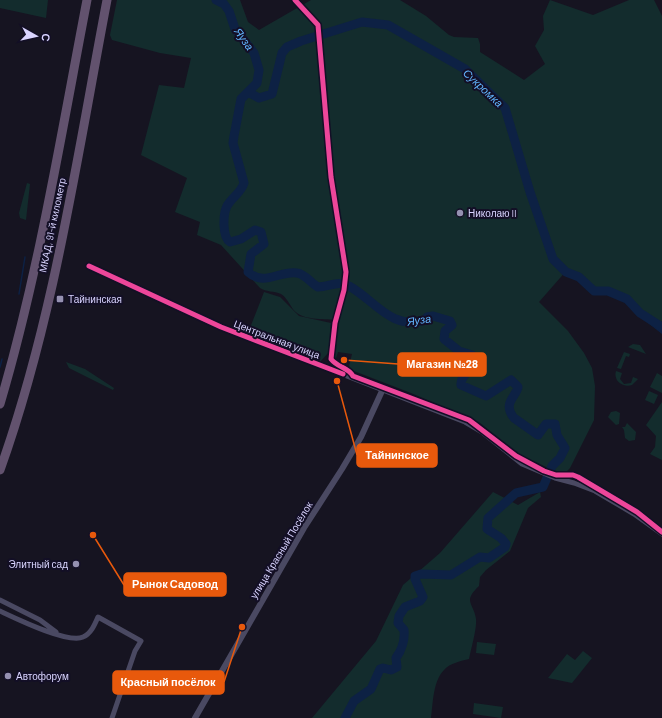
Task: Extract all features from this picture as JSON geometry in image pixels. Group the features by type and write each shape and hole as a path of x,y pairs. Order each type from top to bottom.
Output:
{"highway":[{"name":"МКАД, 91-й километр","path":"0,404 26,306 49,201 87,0"},
{"name":"МКАД, 91-й километр","path":"0,470 27,385 47,304 68,205 107,0"}],"street":[{"name":"Центральная улица","path":"89,266 221,327 337,371 382,391 465,422 482,432 514,458 542,473 555,478 574,482 595,491 634,514 662,534"},
{"name":"улица Красный Посёлок","path":"195,718 304,528 361,437 382,391"},
{"path":"0,600 40,620 60,634"},
{"path":"0,611 35,627 72,637 83,637 90,631 98,617 141,641 135,651 112,718"}],"green space":[{"path":"0,0 48,0 46,18 0,8"},
{"path":"117,0 240,0 248,22 259,30 311,0 400,0 426,16 449,35 454,37 478,38 480,52 524,80 545,64 535,46 544,30 543,16 550,0 593,15 629,0 654,0 662,16 662,322 640,311 635,303 628,298 610,289 595,289 580,276 567,270 539,302 568,331 584,353 592,368 595,386 594,420 570,468 567,471 558,473 517,453 480,423 411,393 354,371 349,366 352,354 338,352 336,358 334,357 337,320 311,318 297,313 286,298 281,294 260,288 221,245 197,235 200,222 175,212 187,178 141,155 159,85 184,88 191,58 160,53 112,40 110,35"},
{"path":"27,183 30,184 26,220 20,218 19,213"},
{"path":"264,292 280,297 299,316 331,323 329,352 320,362 248,336"},
{"path":"633,344 640,345 646,354 628,347"},
{"path":"624,352 630,354 629,357 626,356 621,369 617,368"},
{"path":"66,362 85,369 114,388 113,390 69,368"},
{"path":"616,371 622,373 620,379 624,384 631,383 633,377 638,379 632,385 622,385 617,381 615,375"},
{"path":"657,373 662,376 662,393 650,387"},
{"path":"649,391 658,395 654,404 645,400"},
{"path":"662,402 662,460 650,454 655,447 656,436 646,425"},
{"path":"616,411 620,413 619,424 616,425 608,417 611,412"},
{"path":"627,423 636,432 635,440 629,441 625,438 622,427 625,427"},
{"path":"493,492 518,505 540,492 541,497 528,508 510,551 486,570 480,577 479,586 474,591 470,599 475,614 476,623 469,659 449,666 440,675 434,692 431,718 312,718 376,641 403,585 440,553"},
{"path":"477,642 496,644 494,655 476,653"},
{"path":"583,651 592,658 572,683 548,678 567,654 575,660"},
{"path":"474,703 503,707 501,718 473,714"}],"water":[{"path":"638,309 648,318 662,323 662,334 648,323"}],"waterway":[{"name":"Яуза","path":"216,0 224,4 229,11 235,29 254,53 259,70 257,83 241,99 233,143 244,183 241,190 227,206 224,220 224,231 230,242 241,239 255,230 261,232 264,244 251,254 248,272 260,278 297,273 303,275 318,287 345,284 359,292 393,318 402,321 413,322 425,320 427,317 433,316 450,321 452,325 445,331 444,339 459,351 472,355 476,360 473,367 461,381 461,385 486,396 511,380 518,387 509,404 509,408 514,418 538,435 546,424 555,424 557,435 565,448 560,458 552,466 543,487 516,493 488,518 487,529 501,538 506,544 505,547 489,558 480,557 451,575 421,574 415,576 423,597 420,601 405,607 399,616 398,623 404,630 404,633 401,648 396,658 397,667 391,670 383,668 380,669 371,689 354,701 345,718"},
{"name":"Сукромка","path":"248,92 259,98 272,94 282,53 287,47 301,41 362,22 388,25 465,69 505,108 530,192 553,259 566,272 579,277 594,291 608,291 627,299 640,313 662,327"},
{"path":"19,294 25,257"},
{"path":"0,367 2,359"}],"cycle path":[{"path":"295,0 318,25 331,177 346,272 344,290 335,323 331,359 353,376 469,420 516,456 544,471 556,475 573,475 578,477 637,512 662,532"},
{"path":"89,266 221,327 343,374"}],"place":[{"name":"Николаю II","path":"460,213"},
{"name":"Тайнинская","path":"60,299"},
{"name":"Магазин №28","path":"344,360"},
{"name":"Тайнинское","path":"337,381"},
{"name":"Рынок Садовод","path":"93,535"},
{"name":"Элитный сад","path":"76,564"},
{"name":"Красный посёлок","path":"242,627"},
{"name":"Автофорум","path":"8,676"}]}
